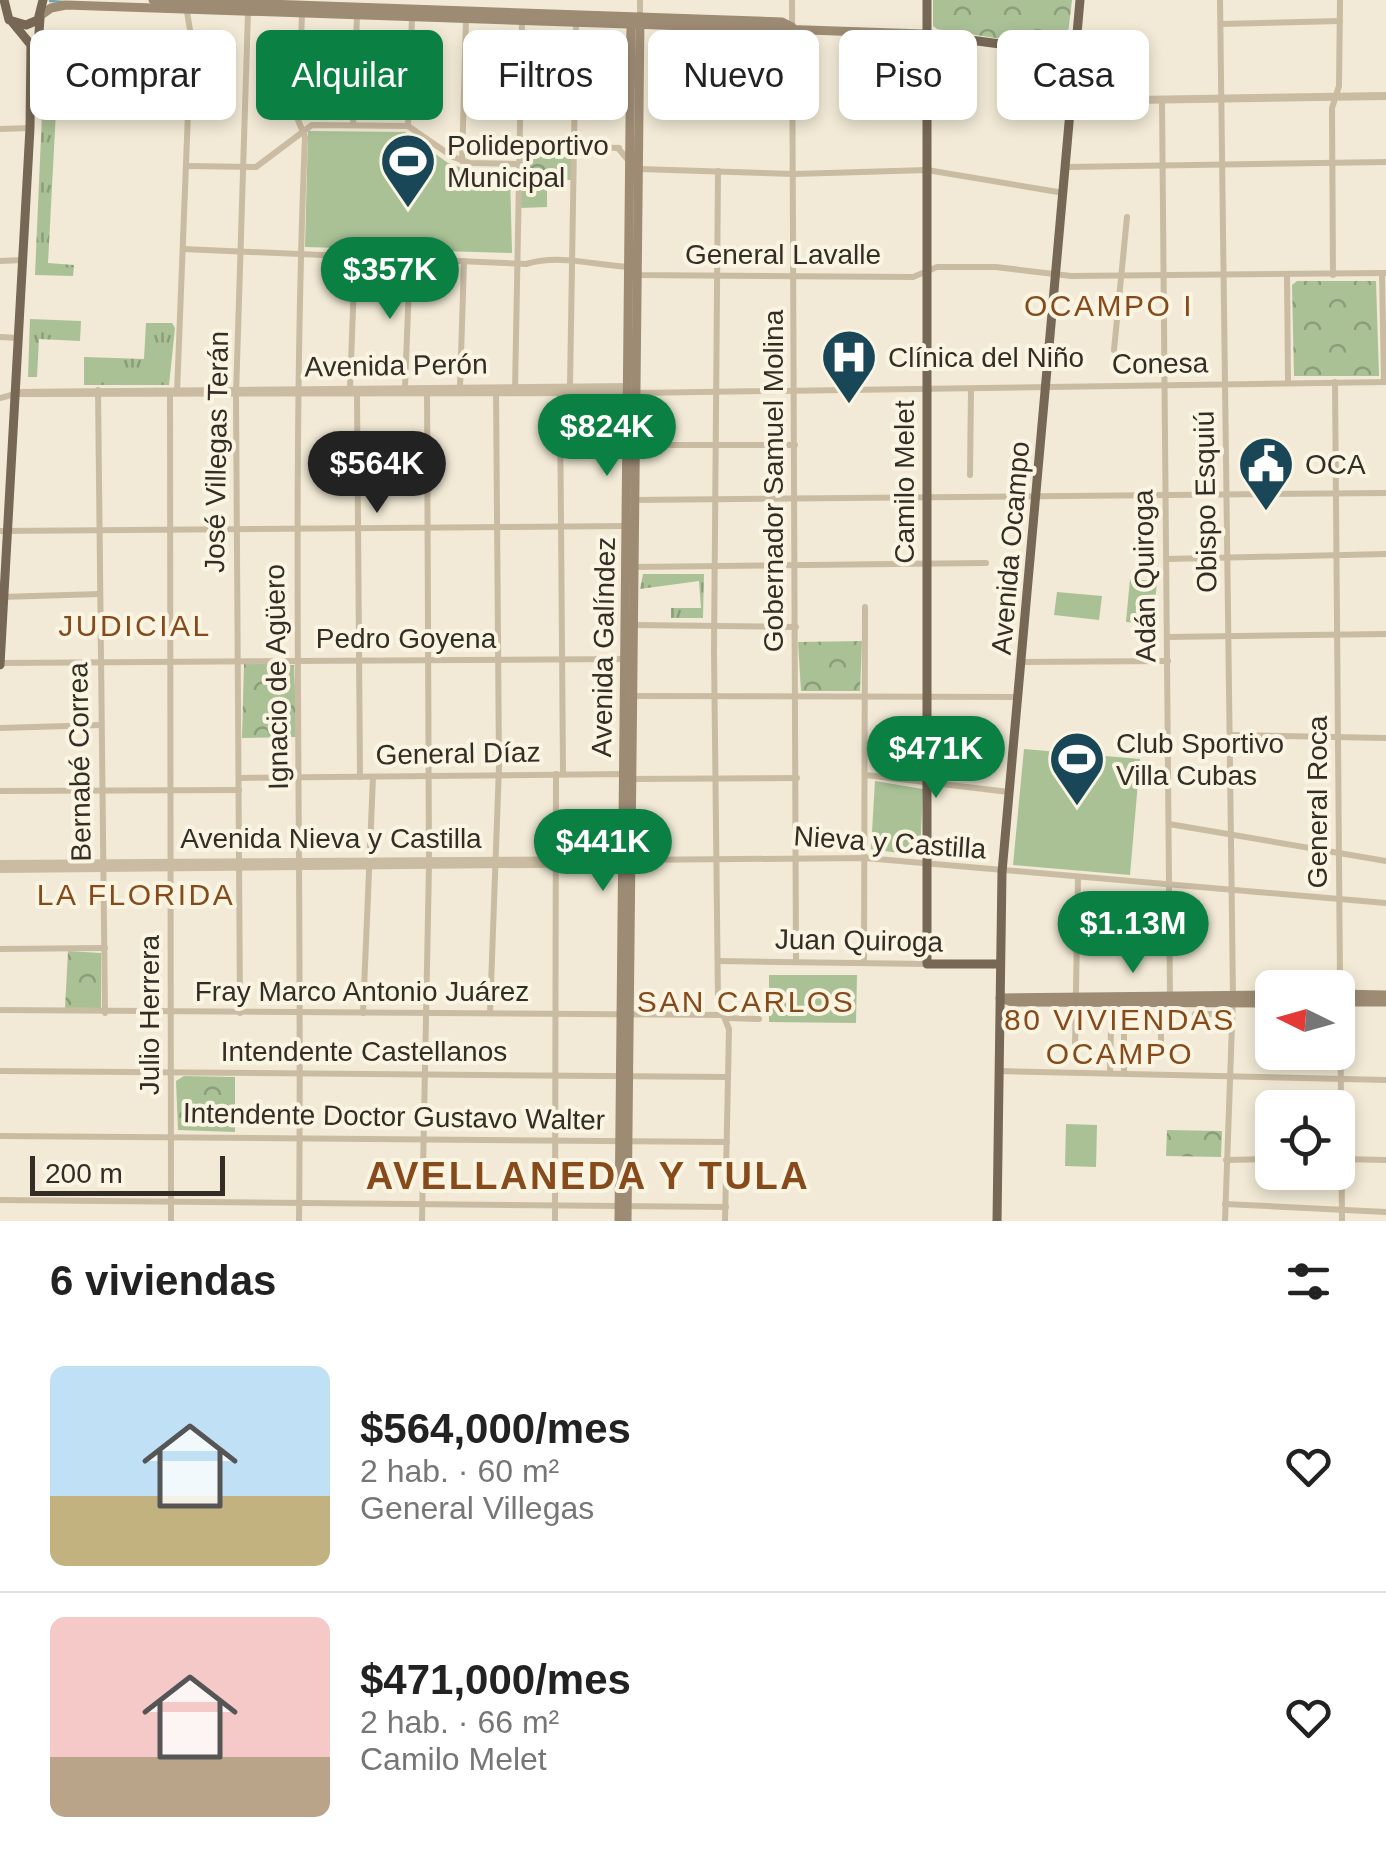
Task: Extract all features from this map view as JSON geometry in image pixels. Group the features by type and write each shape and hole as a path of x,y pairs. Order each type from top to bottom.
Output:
{"main road":[{"path":"0,664 4,530 12,464 30,128 31,46 7,20 4,0"},
{"path":"30,128 43,0"},
{"path":"153,0 248,12 522,22 782,22 792,27 849,30"},
{"name":"Camilo Melet","path":"926,30 927,0"},
{"name":"Avenida Ocampo","path":"1077,30 1080,0"},
{"path":"7,20 26,25 60,5 339,3 491,6 637,22"},
{"name":"Avenida Galíndez","path":"634,169 630,149 637,22"},
{"name":"Avenida Galíndez","path":"619,1221 623,1206 624,1141 637,22"},
{"name":"Camilo Melet","path":"927,120 927,964"},
{"name":"Avenida Ocampo","path":"997,1221 1002,872 1072,120"},
{"name":"Avenida Galíndez","path":"630,390 634,445 630,500"},
{"name":"Avenida Galíndez","path":"627,776 632,696 628,659 632,625 629,567"},
{"name":"Juan Quiroga","path":"927,964 1000,964"},
{"path":"1000,998 1030,1002 1076,999"},
{"path":"1000,998 1166,999 1231,1005 1255,1001"},
{"path":"1355,998 1386,999"},
{"name":"Avenida Galíndez","path":"623,1206 627,1221"}],"street":[{"name":"Avenida Galíndez","path":"637,22 640,0"},
{"name":"Gobernador Samuel Molina","path":"792,0 796,961"},
{"name":"Obispo Esquiú","path":"1220,0 1230,636 1231,1005 1225,1221"},
{"path":"1334,275 1332,108 1336,97 1340,0"},
{"name":"Julio Herrera","path":"171,1221 169,527 192,36 185,4"},
{"name":"José Villegas Terán","path":"240,1013 236,392 248,12"},
{"name":"Ignacio de Agüero","path":"299,1221 296,391 302,14"},
{"path":"354,125 358,16"},
{"path":"408,126 412,18"},
{"path":"462,160 466,20"},
{"path":"1221,24 1340,21"},
{"path":"515,390 522,22"},
{"path":"555,1221 556,862 563,660 560,397 568,389 575,262 572,146 576,23"},
{"path":"1149,100 1386,96"},
{"name":"Adán Quiroga","path":"1161,1048 1169,886 1162,100"},
{"path":"186,166 244,168 264,164 312,125 408,126 462,160 517,164"},
{"path":"0,129 30,128"},
{"path":"518,144 630,149"},
{"path":"618,148 634,169 794,174 928,170 1065,193"},
{"path":"1068,167 1386,162"},
{"path":"718,172 714,695 718,1002 725,1016 728,1077 726,1221"},
{"path":"1114,350 1127,218"},
{"name":"General Lavalle","path":"184,249 519,264 548,258 633,271 794,278 913,277 928,270 996,267 1122,276 1384,274"},
{"path":"355,256 360,777"},
{"path":"406,387 410,259"},
{"path":"0,261 23,260"},
{"path":"460,387 464,261"},
{"path":"1384,274 1385,382"},
{"path":"1287,275 1288,383"},
{"path":"0,337 19,338"},
{"name":"General Roca","path":"1336,382 1339,970"},
{"name":"Conesa","path":"630,390 926,390 1385,382"},
{"name":"Avenida Perón","path":"354,391 406,387 496,390"},
{"path":"970,388 970,475"},
{"path":"422,1221 430,776 427,390"},
{"path":"490,1013 498,775 496,390"},
{"name":"Avenida Perón","path":"16,394 630,390"},
{"name":"Bernabé Correa","path":"98,393 105,1013"},
{"path":"0,398 16,394"},
{"path":"634,445 795,445"},
{"path":"0,464 12,464"},
{"path":"630,500 1386,493"},
{"path":"4,530 630,526"},
{"path":"1167,560 1386,554"},
{"path":"629,567 986,563"},
{"path":"2,597 100,594"},
{"path":"864,962 866,607"},
{"path":"632,625 796,627"},
{"path":"1168,636 1386,634"},
{"name":"Pedro Goyena","path":"0,664 238,658 628,659"},
{"path":"1022,662 1168,661"},
{"path":"632,696 1018,697"},
{"path":"0,728 101,724"},
{"path":"1230,736 1386,738"},
{"name":"General Díaz","path":"239,778 560,774 797,778"},
{"path":"866,775 1010,792"},
{"path":"363,1013 372,776"},
{"path":"0,791 239,790"},
{"path":"1169,824 1386,861"},
{"name":"Nieva y Castilla","path":"625,862 796,856 864,858 1386,902"},
{"name":"Avenida Nieva y Castilla","path":"0,866 625,862"},
{"path":"1075,1046 1078,878"},
{"path":"0,948 105,948"},
{"name":"Juan Quiroga","path":"718,962 927,964"},
{"path":"708,1015 718,1002"},
{"path":"1030,1002 1030,1014"},
{"path":"1195,1014 1231,1005"},
{"name":"Fray Marco Antonio Juárez","path":"0,1010 625,1014 759,1019"},
{"path":"1110,1026 1110,1072"},
{"path":"1124,1026 1124,1072"},
{"name":"General Roca","path":"1341,1070 1341,1090"},
{"path":"999,1071 1386,1080"},
{"name":"Intendente Castellanos","path":"0,1072 728,1077"},
{"name":"Intendente Doctor Gustavo Walter","path":"0,1136 726,1142"},
{"path":"1355,1159 1386,1160"},
{"path":"1226,1160 1255,1160"},
{"name":"General Roca","path":"1341,1190 1342,1221"},
{"path":"0,1200 726,1206"},
{"path":"1225,1204 1386,1212"}],"green space":[{"path":"933,0 1072,0 1068,30 997,30 997,38 977,35 977,30 943,30 933,26"},
{"path":"42,120 56,120 48,263 74,265 73,276 35,275"},
{"name":"Polideportivo Municipal","path":"308,131 405,132 448,163 467,170 506,171 510,175 512,253 305,247"},
{"path":"526,148 571,153 572,180 547,180 547,207 521,208 521,152"},
{"path":"1297,281 1376,281 1379,376 1294,376 1292,285"},
{"path":"30,319 81,321 80,341 39,339 37,377 28,377"},
{"path":"146,323 172,323 175,328 169,385 84,385 84,357 144,359"},
{"path":"643,574 704,574 703,618 671,618 671,608 701,608 699,581 640,589"},
{"path":"1130,579 1157,581 1153,624 1126,622"},
{"path":"1057,592 1102,596 1099,620 1054,615"},
{"path":"862,641 860,691 801,691 798,642"},
{"path":"244,663 294,665 297,737 242,738"},
{"name":"Club Sportivo Villa Cubas","path":"1024,749 1140,759 1130,875 1013,865"},
{"path":"875,781 923,789 920,856 871,849"},
{"path":"68,951 101,953 101,1009 65,1009"},
{"path":"769,975 857,975 856,1023 769,1022"},
{"path":"184,1076 235,1077 235,1132 178,1130 176,1081"},
{"path":"1066,1124 1097,1125 1096,1167 1065,1166"},
{"path":"1167,1130 1222,1131 1221,1157 1166,1156"}],"waterway":[{"path":"50,1 64,2"}],"place":[{"name":"Polideportivo Municipal","path":"408,210"},
{"name":"Clínica del Niño","path":"849,406"},
{"name":"OCA","path":"1266,513"},
{"name":"Club Sportivo Villa Cubas","path":"1077,808"}],"district":[{"name":"OCAMPO I","path":"1109,306"},
{"name":"JUDICIAL","path":"135,626"},
{"name":"LA FLORIDA","path":"136,895"},
{"name":"SAN CARLOS","path":"746,1002"},
{"name":"80 VIVIENDAS OCAMPO","path":"1120,1037"},
{"name":"AVELLANEDA Y TULA","path":"588,1176"}]}
